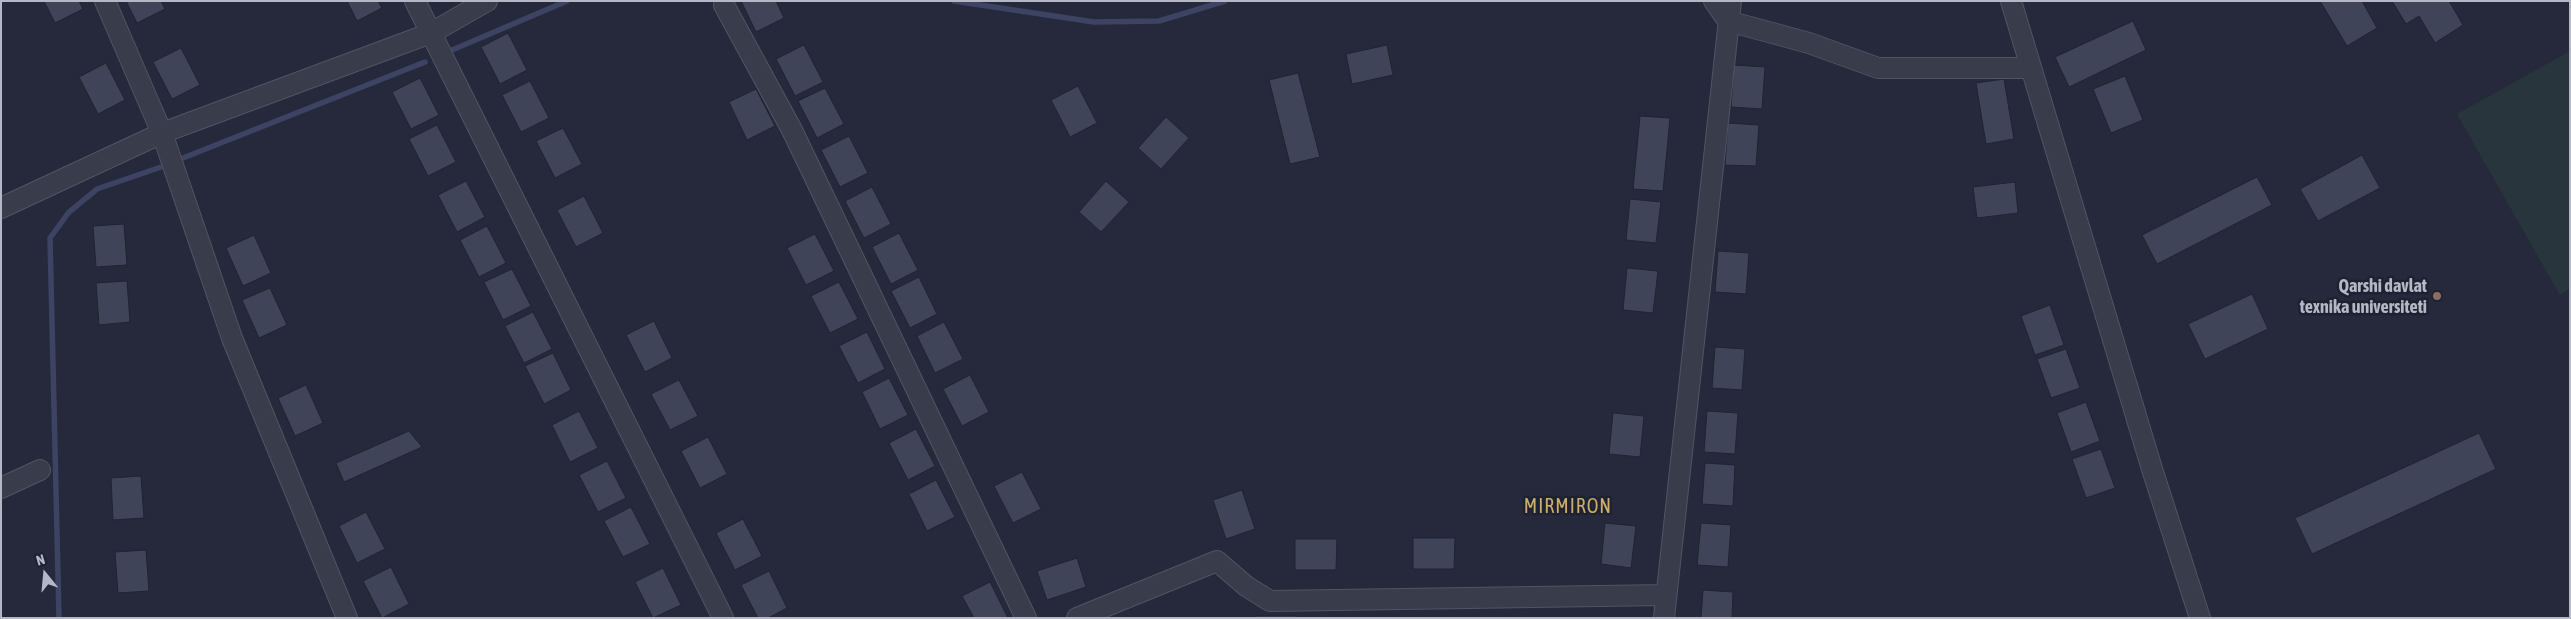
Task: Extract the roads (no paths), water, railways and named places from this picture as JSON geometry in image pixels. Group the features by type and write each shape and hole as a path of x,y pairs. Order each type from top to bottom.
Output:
{"street":[{"path":"106,1 162,133 232,338 347,618"},
{"path":"415,1 723,618"},
{"path":"1,208 162,133 431,34 487,1"},
{"path":"1714,1 1728,21 1809,42 1878,68 2032,68"},
{"path":"1664,618 1731,1"},
{"path":"2012,1 2152,469 2200,618"},
{"path":"724,5 792,130 1026,618"},
{"path":"1,488 40,470"},
{"path":"1077,618 1217,560 1246,586 1270,601 1665,595"}],"waterway":[{"path":"452,50 567,1"},
{"path":"954,1 1094,22 1159,21 1225,1"},
{"path":"183,158 425,62"},
{"path":"59,618 50,238 69,212 97,189 161,167"}],"place":[{"name":"Qarshi davlat texnika universiteti","path":"2437,296"}],"district":[{"name":"MIRMIRON","path":"1568,507"}]}
